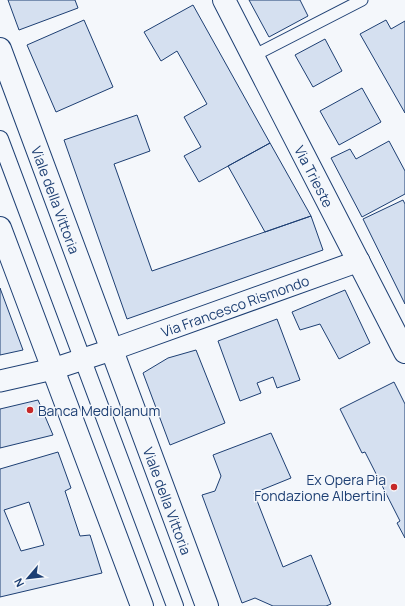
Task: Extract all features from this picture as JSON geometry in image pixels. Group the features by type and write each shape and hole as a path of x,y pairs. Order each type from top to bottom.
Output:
{"street":[{"name":"Via Trieste","path":"224,0 405,352"},
{"name":"Viale della Vittoria","path":"0,49 207,606"},
{"path":"0,139 175,606"},
{"path":"0,228 142,606"},
{"name":"Via Francesco Rismondo","path":"111,350 359,261"},
{"path":"0,381 53,369 111,350"}],"lane":[{"path":"253,56 362,0"}],"building":[{"path":"8,0 75,0 78,8 19,30"},
{"path":"249,0 300,0 308,16 269,37"},
{"path":"193,5 270,143 199,182 184,156 201,147 184,117 207,104 177,51 161,61 144,32"},
{"path":"84,20 113,87 56,112 27,45"},
{"path":"386,20 391,29 405,21 405,113 360,34"},
{"path":"325,39 342,71 313,87 295,55"},
{"path":"362,88 381,122 339,145 320,111"},
{"path":"137,115 150,151 114,164 152,271 311,216 323,250 127,319 64,140"},
{"path":"389,141 405,171 405,194 362,217 331,158 350,149 356,159"},
{"path":"270,143 311,216 265,232 228,166"},
{"path":"403,200 405,204 405,304 363,219"},
{"path":"0,288 23,350 0,355"},
{"path":"345,290 370,343 339,359 320,324 300,330 292,312"},
{"path":"277,319 300,380 277,388 273,377 257,383 261,393 240,401 218,341"},
{"path":"196,350 225,423 170,445 143,373 168,358"},
{"name":"Ex Opera Pia Fondazione Albertini","path":"394,382 405,404 405,538 397,523 400,521 365,452 362,453 340,409"},
{"path":"38,400 53,435 0,448 0,409"},
{"path":"271,433 291,478 254,493 283,567 311,555 331,604 326,606 273,606 255,598 242,603 202,495 215,491 221,476 213,455"},
{"path":"58,452 71,488 65,491 80,536 90,535 102,573 0,597 0,469","holes":["29,502 44,545 21,551 4,510"]}],"place":[{"name":"Banca Mediolanum","path":"30,410"},
{"name":"Ex Opera Pia Fondazione Albertini","path":"394,487"}]}
